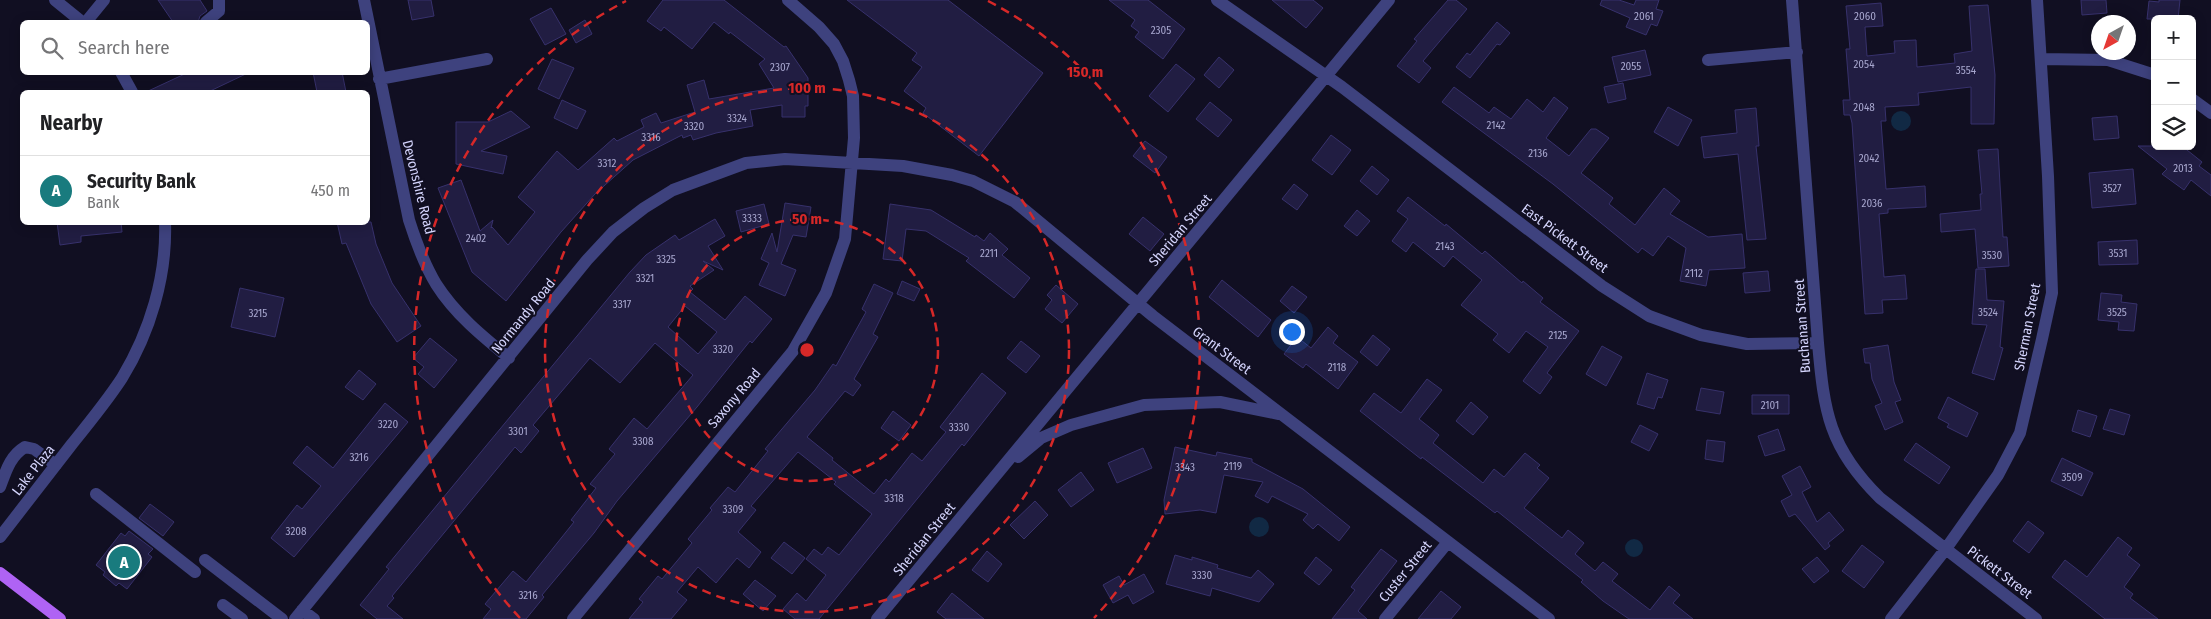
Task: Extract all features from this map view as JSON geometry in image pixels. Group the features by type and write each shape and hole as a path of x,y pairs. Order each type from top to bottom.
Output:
{"main road":[{"path":"0,573 60,619"}],"street":[{"path":"55,0 81,20"},
{"path":"86,20 104,0"},
{"path":"208,20 219,11 219,0"},
{"name":"Devonshire Road","path":"364,0 368,20"},
{"name":"Saxony Road","path":"573,619 793,352 826,293 846,239 853,164 852,96 843,61 834,44 819,27 788,0"},
{"name":"East Pickett Street","path":"1217,0 1327,76 1602,286 1649,316 1701,335 1747,344 1818,344"},
{"name":"Sheridan Street","path":"878,619 1389,0"},
{"name":"Buchanan Street","path":"1792,0 1822,391 1828,421 1845,457 1860,478 1880,498 1946,550"},
{"name":"Sherman Street","path":"1891,619 1946,550 1998,475 2020,433 2052,293 2048,176 2037,0"},
{"name":"Devonshire Road","path":"370,32 409,220 421,254 436,284 458,313 509,358"},
{"path":"1708,60 1797,52"},
{"path":"379,80 487,59"},
{"path":"2041,59 2108,60 2151,74"},
{"path":"123,75 131,90"},
{"path":"2196,102 2211,113"},
{"name":"Normandy Road","path":"298,614 509,358 587,260 614,232 644,208 673,190 746,163 785,159 853,164"},
{"name":"Grant Street","path":"853,164 903,166 952,175 998,192 1016,202 1138,304 1549,619"},
{"name":"Lake Plaza","path":"0,537 122,377 139,345 160,283 165,225"},
{"name":"Sheridan Street","path":"993,478 1041,438 1071,425 1144,405 1220,402 1282,414"},
{"path":"0,487 16,452 25,447 34,449 56,465"},
{"path":"96,494 195,572"},
{"name":"Custer Street","path":"1385,619 1448,542"},
{"name":"Pickett Street","path":"1946,550 2036,619"},
{"path":"205,560 282,619"},
{"path":"223,605 242,619"},
{"path":"298,614 314,619"}],"water":[{"path":"1901,111 1908,114 1911,121 1908,128 1901,131 1894,128 1891,121 1894,114"},
{"path":"1259,517 1266,520 1269,527 1266,534 1259,537 1252,534 1249,527 1252,520"},
{"path":"1630,539 1638,539 1643,544 1641,555 1630,557 1625,552 1625,544"}],"building":[{"path":"158,0 200,0 207,11 200,16 199,20 172,20"},
{"path":"408,0 431,0 434,16 412,20"},
{"path":"663,0 724,0 784,47 786,46 808,78 808,106 805,106 805,117 782,117 782,105 750,110 753,126 716,133 693,140 691,135 683,138 682,135 633,160 595,194 561,232 506,301 472,272 438,188 461,180 480,231 493,220 491,228 508,245 535,212 518,197 557,151 578,170 614,138 617,141 644,127 641,120 656,113 661,123 695,112 687,85 704,80 709,99 774,88 759,64 765,59 714,22 692,49 664,27 661,31 647,21"},
{"path":"847,0 948,0 1043,73 979,156 923,113 926,108 904,91 922,67 912,60 917,53"},
{"path":"1109,0 1148,0 1185,29 1163,59 1135,37 1139,32 1131,26 1135,20"},
{"path":"1272,0 1313,0 1323,8 1306,28"},
{"path":"1448,0 1456,0 1467,9 1423,61 1431,68 1419,83 1397,66 1417,41 1414,39"},
{"path":"1602,0 1619,0 1634,5 1636,0 1659,0 1656,9 1663,11 1657,26 1651,24 1646,35 1626,27 1630,18 1600,5"},
{"path":"2081,0 2106,0 2107,13 2082,15"},
{"path":"2159,0 2180,0 2178,15 2151,15 2151,19 2147,19 2149,1 2159,2"},
{"path":"1881,3 1883,26 1865,27 1867,56 1895,53 1894,41 1916,40 1917,67 1955,63 1954,54 1972,51 1969,6 1988,5 1995,75 1994,124 1971,124 1971,87 1918,93 1919,105 1885,107 1886,121 1881,121 1886,189 1925,186 1926,207 1888,209 1888,213 1879,214 1884,277 1905,275 1907,299 1882,300 1883,313 1865,314 1852,123 1850,115 1844,115 1843,100 1850,100 1846,49 1850,49 1846,6"},
{"path":"551,8 566,34 545,45 530,19"},
{"path":"585,20 592,34 576,43 569,30"},
{"path":"1497,22 1510,33 1500,45 1497,44 1470,78 1456,67 1467,53 1470,55"},
{"path":"1645,50 1651,75 1618,82 1612,57"},
{"path":"1219,57 1234,70 1219,88 1204,75"},
{"path":"552,59 574,68 559,99 538,89"},
{"path":"1176,64 1195,79 1168,112 1149,96"},
{"path":"183,75 244,75 212,90 150,90"},
{"path":"314,75 343,75 346,90 317,90"},
{"path":"1623,83 1626,99 1608,103 1604,87"},
{"path":"1454,87 1489,113 1494,107 1511,119 1527,99 1543,112 1554,97 1568,108 1546,138 1569,156 1591,129 1596,129 1609,138 1581,173 1613,198 1609,204 1635,225 1664,188 1680,201 1670,214 1708,237 1742,234 1745,268 1709,270 1706,286 1680,281 1686,248 1668,236 1653,256 1642,248 1638,253 1553,184 1442,102"},
{"path":"562,100 586,111 577,129 554,118"},
{"path":"1210,102 1232,120 1218,137 1196,119"},
{"path":"1668,107 1692,120 1678,146 1654,132"},
{"path":"1756,108 1759,146 1756,146 1766,239 1747,240 1738,154 1704,158 1701,137 1737,133 1735,110"},
{"path":"511,111 530,127 481,151 507,156 503,174 456,164 456,122 488,122"},
{"path":"2117,116 2119,138 2094,140 2092,118"},
{"path":"1331,135 1351,150 1332,175 1312,160"},
{"path":"1145,141 1167,157 1155,173 1133,156"},
{"path":"2138,146 2151,146 2151,150 2187,150 2202,162 2199,166 2211,175 2211,196 2191,180 2184,190 2162,174 2167,169"},
{"path":"1998,149 2003,237 2007,237 2009,266 1978,268 1975,229 1941,232 1940,214 1981,210 1980,194 1982,194 1978,150"},
{"path":"1372,166 1389,180 1377,195 1360,181"},
{"path":"2133,169 2136,204 2092,208 2089,173"},
{"path":"1294,184 1308,195 1297,210 1282,199"},
{"path":"1408,197 1445,226 1446,224 1482,254 1485,251 1522,283 1523,281 1543,298 1540,302 1579,331 1547,373 1552,377 1540,394 1523,381 1548,347 1526,331 1509,353 1493,340 1498,334 1461,305 1482,280 1453,256 1444,267 1413,242 1406,252 1392,241 1408,219 1397,211"},
{"path":"785,203 811,207 806,237 793,235 781,264 796,270 785,296 759,285 769,263 761,259 772,233 777,252"},
{"path":"764,204 769,224 741,232 736,211"},
{"path":"890,204 931,210 984,241 990,233 1008,249 1002,255 1030,278 1014,298 966,261 969,258 926,231 906,229 902,261 883,259"},
{"path":"1357,210 1370,221 1357,236 1344,226"},
{"path":"1143,217 1164,234 1150,251 1129,234"},
{"path":"715,219 725,236 708,246 723,270 703,261 714,270 690,286 693,289 690,292 725,320 745,296 772,319 752,343 750,341 617,501 594,533 542,595 544,597 526,619 483,619 491,609 485,604 513,571 526,582 574,522 571,520 596,488 590,484 615,454 609,449 634,418 647,429 693,375 655,343 620,383 590,358 533,425 539,431 521,453 515,447 392,596 394,598 387,606 403,619 377,619 360,605 389,569 386,567 630,272 646,255 675,235 679,240","holes":["685,306 717,332 698,354 668,327"]},
{"path":"371,222 376,244 392,283 421,326 397,342 371,304 346,243 342,244 338,225 370,225"},
{"path":"57,225 121,225 122,232 81,236 81,242 60,245"},
{"path":"2137,240 2138,264 2099,265 2098,242"},
{"path":"1976,269 1985,269 1987,300 2004,301 2000,347 2003,348 1994,380 1972,373 1987,325 1972,324"},
{"path":"1768,271 1770,291 1745,293 1743,273"},
{"path":"1222,280 1271,320 1258,337 1209,297"},
{"path":"902,281 920,289 914,301 897,294"},
{"path":"874,284 893,293 873,334 878,337 854,379 861,385 853,396 845,391 807,437 833,458 832,460 874,494 886,479 889,482 912,453 922,461 946,432 940,427 982,373 1006,393 819,619 795,619 783,609 797,593 806,601 826,575 806,559 814,549 822,555 828,547 839,555 872,514 798,452 751,506 756,510 738,532 761,552 749,568 737,558 716,583 698,567 677,592 687,600 671,619 629,619 643,602 639,599 658,576 662,579 692,543 688,539 712,510 710,508 728,487 735,492 768,451 765,449 815,390 833,364 836,366 866,312 862,309"},
{"path":"1056,285 1078,304 1062,323 1045,309 1052,300 1047,295"},
{"path":"1292,286 1307,297 1294,313 1280,301"},
{"path":"240,288 284,298 275,337 231,327"},
{"path":"2101,293 2122,295 2121,302 2137,304 2134,331 2118,330 2119,322 2098,320"},
{"path":"1328,327 1338,336 1333,343 1358,362 1338,389 1306,364 1303,368 1284,354 1297,337 1311,348"},
{"path":"1373,335 1390,349 1377,366 1360,352"},
{"path":"430,338 457,360 434,388 418,374 424,367 413,358"},
{"path":"1021,341 1040,356 1026,373 1007,358"},
{"path":"1888,345 1894,382 1901,400 1895,402 1903,422 1885,430 1875,406 1882,403 1872,379 1870,363 1865,363 1863,349"},
{"path":"1602,346 1622,357 1606,386 1586,374"},
{"path":"359,370 376,384 363,400 345,387"},
{"path":"1647,373 1668,380 1662,398 1658,397 1654,409 1637,404"},
{"path":"1427,379 1442,390 1419,419 1439,435 1433,443 1483,483 1494,469 1504,477 1525,453 1540,465 1537,468 1549,478 1524,508 1562,538 1568,530 1584,543 1575,554 1595,571 1603,562 1618,574 1612,581 1650,610 1669,586 1680,595 1673,603 1693,619 1629,619 1603,601 1581,582 1583,580 1497,511 1495,513 1422,457 1421,459 1360,411 1374,393 1401,413"},
{"path":"1701,388 1724,392 1720,414 1696,410"},
{"path":"1752,395 1789,395 1789,414 1752,414"},
{"path":"1948,397 1978,413 1967,437 1947,427 1949,424 1938,418"},
{"path":"1471,402 1488,417 1473,435 1456,421"},
{"path":"385,403 408,422 294,557 271,538 297,505 302,509 321,486 293,463 307,446 333,468"},
{"path":"2110,409 2130,415 2124,435 2103,429"},
{"path":"2078,410 2097,416 2090,437 2072,431"},
{"path":"893,411 911,425 899,441 881,428"},
{"path":"1640,425 1658,434 1649,451 1631,442"},
{"path":"1778,429 1785,450 1765,456 1758,436"},
{"path":"1707,440 1725,442 1723,462 1705,459"},
{"path":"1916,443 1950,467 1939,484 1904,460"},
{"path":"1175,447 1216,456 1217,452 1252,459 1252,462 1303,489 1350,527 1339,541 1318,524 1313,529 1303,520 1308,514 1272,496 1268,503 1255,496 1263,482 1224,475 1216,513 1200,510 1165,514 1164,500"},
{"path":"1143,448 1152,468 1117,483 1108,463"},
{"path":"2062,458 2093,473 2082,496 2051,481"},
{"path":"1800,466 1811,487 1802,492 1817,522 1829,512 1844,530 1828,543 1830,546 1825,550 1795,514 1789,517 1781,501 1792,495 1782,476"},
{"path":"1081,472 1094,490 1071,507 1058,490"},
{"path":"1035,501 1048,515 1024,539 1010,525"},
{"path":"150,504 174,522 163,536 139,518"},
{"path":"2028,521 2044,533 2029,553 2013,541"},
{"path":"129,531 153,549 148,554 152,557 127,589 119,583 116,586 103,575 105,572 96,565 121,533 125,536"},
{"path":"2118,537 2132,548 2127,555 2140,565 2124,587 2133,594 2130,598 2158,619 2105,619 2052,577 2065,560 2087,577"},
{"path":"784,542 805,558 792,574 771,558"},
{"path":"1862,545 1884,562 1864,588 1842,571"},
{"path":"1381,549 1397,561 1358,611 1367,619 1332,619 1355,590 1351,587"},
{"path":"987,551 1002,564 988,582 972,570"},
{"path":"1175,555 1192,560 1192,557 1218,565 1217,568 1251,578 1258,570 1274,584 1259,602 1212,588 1210,596 1166,584"},
{"path":"1316,557 1332,570 1319,585 1304,573"},
{"path":"1817,557 1829,571 1814,583 1802,569"},
{"path":"1144,574 1154,592 1133,604 1128,595 1113,603 1103,585 1119,576 1124,585"},
{"path":"755,580 776,596 763,611 743,594"},
{"path":"1441,591 1461,607 1451,619 1418,619"},
{"path":"952,593 984,619 946,619 937,612"}],"place":[{"name":"Security Bank","path":"124,562"}]}
